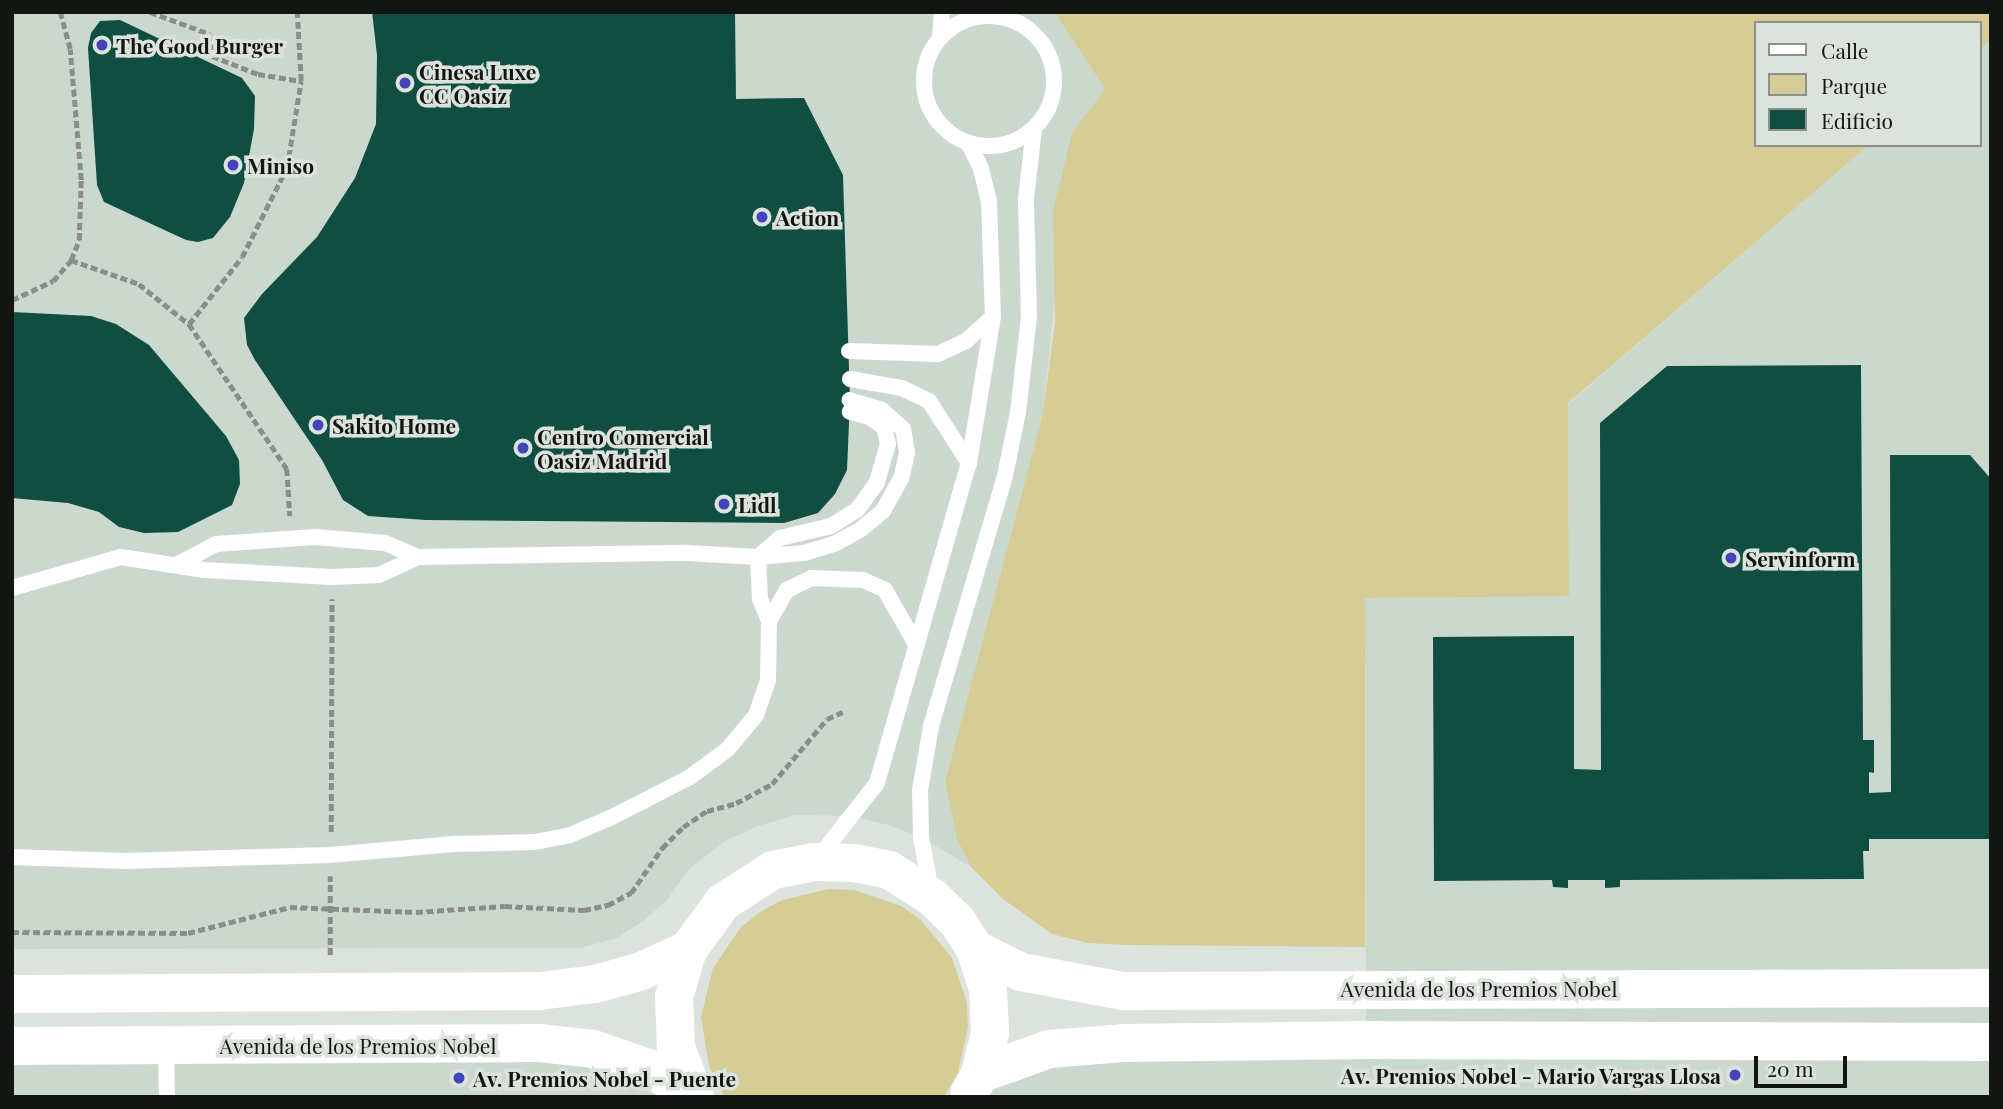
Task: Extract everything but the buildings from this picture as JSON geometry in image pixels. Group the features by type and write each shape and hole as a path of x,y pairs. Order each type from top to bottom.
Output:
{"street":[{"path":"694,1096 676,1047 674,998 688,950 723,901 773,870 814,862 854,863 890,870 932,897 957,921 975,949 988,989 990,1022 974,1085"},
{"name":"Avenida de los Premios Nobel","path":"975,949 1021,972 1122,991 1991,988"},
{"path":"12,994 540,991 595,984 639,972 688,950"},
{"path":"974,1085 1049,1049 1123,1042 1991,1042"},
{"name":"Avenida de los Premios Nobel","path":"12,1046 539,1043 593,1049 648,1068 694,1096"}],"lane":[{"path":"940,38 942,12"},
{"path":"976,17 1014,18 1035,35 1047,52 1054,71 1054,92 1047,112 1034,129 1015,142 992,147 968,143 939,123 926,98 925,71 930,53 940,38 957,25 976,17"},
{"path":"932,897 921,837 920,790 931,726 1005,476 1018,412 1029,317 1026,199 1034,129"},
{"path":"814,862 877,783 969,463 993,317 989,201 981,168 968,143"},
{"path":"849,351 938,354 966,341 993,317"},
{"path":"849,379 902,388 929,401 969,463"},
{"path":"176,565 216,544 292,538 361,539 385,543 418,557 687,553 758,557 804,553 836,543 883,511 901,479 907,453 903,429 882,410 850,406 884,427 888,444 877,482 857,510 831,526 780,538 758,557"},
{"path":"12,588 121,557 279,577 332,578 379,575 418,557"},
{"path":"12,857 125,861 330,855 454,844 535,842 570,835 610,818 690,777 728,749 756,715 768,680 769,621 760,599 758,557"},
{"path":"769,621 786,590 812,578 863,580 885,590 917,646"},
{"path":"166,1046 167,1097"}],"path":[{"path":"12,300 54,281 71,260 79,240 82,180 70,49 60,12"},
{"path":"150,12 211,34 212,56 258,74 301,81"},
{"path":"189,324 242,257 287,167 301,81 297,12"},
{"path":"71,260 139,284 189,324 287,469 292,538"},
{"path":"330,955 332,578"},
{"path":"12,932 188,933 290,907 416,912 505,906 584,910 608,905 631,893 662,849 683,827 707,811 736,803 772,784 827,719 843,712"}],"shaded area":[{"name":"Centro Comercial Oasiz Madrid","path":"12,12 1054,12 1105,89 1072,133 1043,413 945,782 957,839 971,867 921,837 888,825 852,816 796,815 758,826 725,841 690,868 667,900 643,921 617,938 580,948 12,949"},
{"path":"1991,40 1991,1097 968,1097 980,1074 1366,1039 1365,598 1569,595 1568,404 1867,147 1982,147 1982,47"},
{"path":"539,1043 695,1097 12,1097 12,1046"}],"green space":[{"path":"1054,12 1991,12 1991,40 1982,47 1982,21 1755,21 1755,147 1867,147 1568,403 1569,596 1365,598 1365,947 1127,945 1087,943 1052,934 1003,899 971,867 957,839 945,782 1043,413 1055,322 1053,211 1072,133 1105,89"},
{"path":"829,889 854,890 901,906 921,920 952,958 967,1003 968,1027 958,1073 944,1097 725,1097 720,1089 709,1066 701,1017 713,968 741,927 760,912 782,900"}],"place":[{"name":"The Good Burger","path":"102,45"},
{"name":"Cinesa Luxe CC Oasiz","path":"405,83"},
{"name":"Miniso","path":"233,165"},
{"name":"Action","path":"762,217"},
{"name":"Sakito Home","path":"318,425"},
{"name":"Centro Comercial Oasiz Madrid","path":"523,448"},
{"name":"Lidl","path":"724,504"},
{"name":"Servinform","path":"1731,558"},
{"name":"Av. Premios Nobel - Mario Vargas Llosa","path":"1735,1075"},
{"name":"Av. Premios Nobel - Puente","path":"459,1078"}]}
